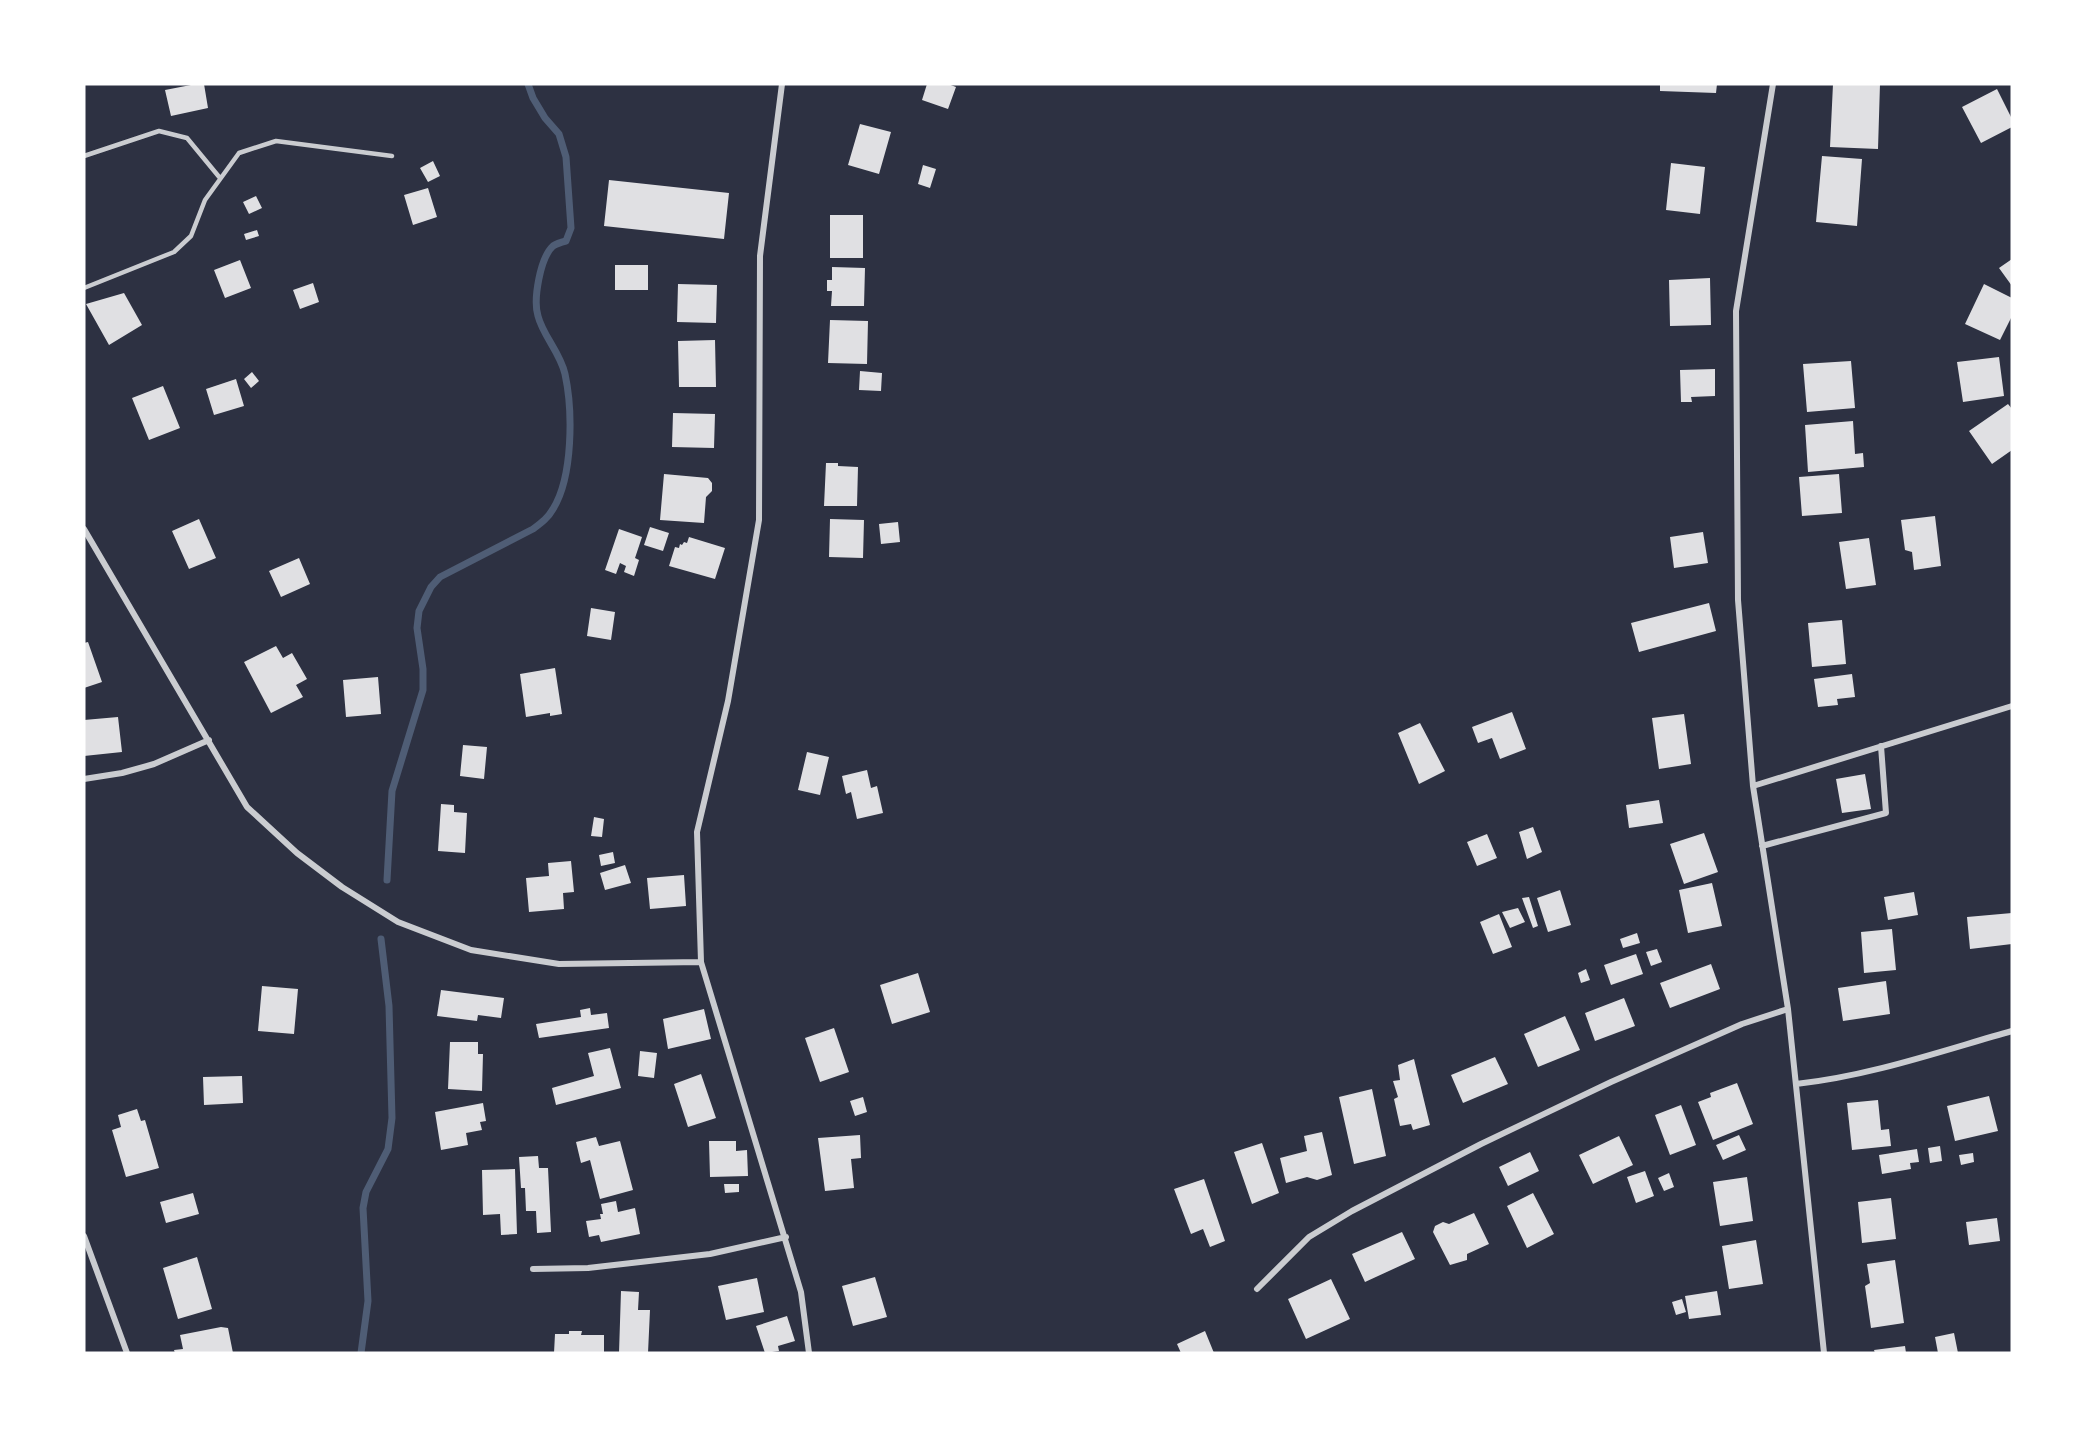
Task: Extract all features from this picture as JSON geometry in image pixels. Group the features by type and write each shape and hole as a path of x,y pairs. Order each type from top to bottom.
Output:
{"street":[{"path":"782,84 760,256 759,520 728,701 697,832 701,962 801,1292 809,1353"},
{"path":"1773,84 1736,311 1738,600 1753,786 1788,1009 1824,1353"},
{"path":"84,529 247,807 306,860 342,887 398,922 471,950 560,964 701,962"},
{"path":"1753,786 2012,706"},
{"path":"84,779 122,773 154,764 209,740"},
{"path":"1762,846 1886,813 1881,746"},
{"path":"1257,1289 1309,1237 1335,1220 1408,1181 1503,1133 1659,1060 1742,1024 1788,1009"},
{"path":"1796,1084 1867,1072 2012,1031"},
{"path":"84,1236 127,1353"},
{"path":"533,1269 588,1268 710,1254 786,1238"}],"lane":[{"path":"84,156 159,131 187,138 220,178"},
{"path":"84,288 174,252 191,236 205,200 238,153 276,141 392,156"}],"building":[{"path":"204,84 208,108 171,116 165,90"},
{"path":"927,84 948,84 956,87 948,109 922,100"},
{"path":"1660,84 1717,84 1716,93 1660,91"},
{"path":"1833,84 1880,84 1878,149 1830,147"},
{"path":"1997,89 2012,119 2012,127 1981,143 1962,107"},
{"path":"860,124 891,132 879,174 848,165"},
{"path":"1822,156 1862,159 1857,226 1816,222"},
{"path":"433,161 440,176 428,182 420,168"},
{"path":"1671,163 1705,167 1700,214 1666,210"},
{"path":"923,165 936,169 930,188 918,184"},
{"path":"609,180 729,193 724,239 604,226"},
{"path":"428,188 437,217 413,225 404,195"},
{"path":"256,196 262,208 249,214 243,202"},
{"path":"830,215 863,215 863,258 830,258"},
{"path":"257,230 259,236 246,240 244,234"},
{"path":"2012,259 2012,286 1999,268"},
{"path":"240,260 251,288 225,298 214,270"},
{"path":"615,265 648,265 648,290 615,290"},
{"path":"832,267 865,268 864,306 831,306 832,291 827,291 827,280 832,280"},
{"path":"1710,278 1711,325 1670,326 1669,280"},
{"path":"313,283 319,302 300,309 293,290"},
{"path":"678,284 717,285 716,323 677,322"},
{"path":"1984,284 2012,298 2012,316 2000,340 1965,324"},
{"path":"124,293 142,325 109,345 86,304"},
{"path":"830,320 868,321 867,364 828,363"},
{"path":"715,340 716,387 679,387 678,341"},
{"path":"1999,357 2004,396 1963,402 1957,362"},
{"path":"1851,361 1855,408 1807,412 1803,364"},
{"path":"1715,369 1715,396 1691,397 1692,402 1681,402 1680,370"},
{"path":"860,371 882,373 881,391 859,390"},
{"path":"252,372 259,381 251,388 244,379"},
{"path":"236,379 244,406 214,415 206,389"},
{"path":"163,386 180,428 149,440 132,398"},
{"path":"2008,404 2012,409 2012,450 1992,464 1969,431"},
{"path":"673,413 715,414 714,448 672,447"},
{"path":"1853,421 1855,454 1863,453 1864,467 1808,472 1805,425"},
{"path":"826,463 858,467 857,506 824,506"},
{"path":"664,474 708,478 712,483 712,491 706,497 704,523 660,520"},
{"path":"1839,474 1842,513 1802,516 1799,477"},
{"path":"1935,516 1941,566 1914,570 1912,552 1905,550 1901,520"},
{"path":"199,519 216,558 189,569 172,531"},
{"path":"830,519 864,520 863,558 829,557"},
{"path":"898,522 900,542 881,544 879,524"},
{"path":"650,527 669,533 663,551 644,545"},
{"path":"619,529 642,537 635,558 639,560 634,576 624,572 626,566 620,563 616,574 605,570"},
{"path":"1703,532 1708,563 1674,568 1670,537"},
{"path":"689,537 725,548 715,579 669,566 675,547 679,548 680,544 687,543"},
{"path":"1869,538 1876,585 1846,589 1839,542"},
{"path":"299,558 310,584 281,597 269,571"},
{"path":"1709,603 1716,631 1639,652 1631,623"},
{"path":"591,608 615,612 611,640 587,636"},
{"path":"1842,620 1846,664 1812,667 1808,623"},
{"path":"88,642 102,682 84,688 84,643"},
{"path":"276,646 283,658 292,653 307,679 296,685 303,697 271,713 244,662"},
{"path":"555,668 562,714 550,716 550,713 526,717 520,674"},
{"path":"1852,674 1855,697 1837,699 1838,705 1818,707 1814,679"},
{"path":"378,677 381,714 346,717 343,680"},
{"path":"1512,712 1526,749 1500,759 1492,738 1478,743 1472,727"},
{"path":"1684,714 1691,764 1659,769 1652,718"},
{"path":"118,717 122,752 84,756 84,720"},
{"path":"1420,723 1445,771 1419,784 1398,733"},
{"path":"463,745 487,747 484,779 460,776"},
{"path":"807,752 829,757 820,795 798,790"},
{"path":"867,770 871,788 877,786 883,813 857,819 851,792 846,794 842,776"},
{"path":"1865,774 1871,809 1842,813 1836,779"},
{"path":"1659,800 1663,823 1629,828 1626,805"},
{"path":"441,804 454,805 454,812 467,813 465,853 438,851"},
{"path":"594,817 604,819 602,837 591,836"},
{"path":"1533,827 1542,852 1527,859 1519,832"},
{"path":"1704,833 1718,872 1684,884 1670,844"},
{"path":"1487,834 1497,858 1477,866 1467,842"},
{"path":"613,852 615,863 601,866 599,855"},
{"path":"571,861 574,892 563,893 564,909 529,912 526,878 549,876 548,863"},
{"path":"625,865 631,883 605,890 600,873"},
{"path":"684,875 686,906 650,909 647,878"},
{"path":"1712,883 1722,926 1688,933 1679,890"},
{"path":"1560,890 1571,925 1548,932 1537,898"},
{"path":"1914,892 1918,915 1888,920 1884,897"},
{"path":"1529,897 1538,926 1533,928 1522,898"},
{"path":"1518,908 1525,922 1510,928 1502,912"},
{"path":"2012,913 2012,944 1970,949 1967,917"},
{"path":"1499,914 1512,947 1493,954 1480,922"},
{"path":"1892,929 1896,970 1864,973 1861,932"},
{"path":"1637,933 1640,943 1623,948 1620,939"},
{"path":"1657,949 1662,962 1651,966 1646,952"},
{"path":"1636,954 1643,974 1611,985 1604,965"},
{"path":"1711,964 1720,989 1670,1008 1660,983"},
{"path":"1586,969 1590,980 1581,983 1578,973"},
{"path":"918,973 930,1012 892,1024 880,985"},
{"path":"1886,981 1890,1014 1843,1021 1838,988"},
{"path":"262,986 298,989 294,1034 258,1031"},
{"path":"441,990 504,998 501,1018 478,1015 477,1021 437,1016"},
{"path":"1624,998 1635,1026 1595,1041 1585,1013"},
{"path":"590,1008 591,1015 607,1013 609,1028 539,1038 536,1024 581,1017 580,1010"},
{"path":"704,1009 711,1039 668,1049 663,1019"},
{"path":"1565,1016 1580,1050 1538,1067 1524,1034"},
{"path":"834,1028 849,1072 820,1082 805,1038"},
{"path":"450,1042 478,1042 478,1054 483,1054 482,1091 448,1089"},
{"path":"610,1048 621,1088 556,1105 552,1088 594,1076 588,1053"},
{"path":"640,1051 657,1053 654,1078 638,1076"},
{"path":"1495,1057 1508,1084 1463,1103 1451,1075"},
{"path":"1414,1059 1430,1125 1413,1130 1411,1124 1400,1126 1394,1099 1398,1097 1393,1081 1400,1080 1398,1065"},
{"path":"701,1074 716,1118 688,1127 674,1084"},
{"path":"242,1076 243,1103 204,1105 203,1077"},
{"path":"1737,1083 1753,1124 1713,1140 1698,1102 1711,1097 1710,1093"},
{"path":"1372,1089 1386,1156 1354,1164 1339,1097"},
{"path":"1989,1096 1998,1131 1955,1141 1947,1106"},
{"path":"863,1097 867,1112 855,1116 850,1101"},
{"path":"1878,1100 1881,1130 1889,1129 1891,1146 1852,1150 1847,1103"},
{"path":"483,1103 486,1121 480,1122 482,1130 466,1133 468,1145 441,1150 435,1112"},
{"path":"1681,1105 1696,1145 1670,1155 1655,1115"},
{"path":"137,1109 141,1121 145,1120 159,1168 126,1177 112,1130 121,1127 118,1115"},
{"path":"1322,1132 1332,1175 1317,1180 1307,1177 1286,1183 1280,1158 1307,1151 1304,1136"},
{"path":"860,1135 861,1158 851,1159 854,1188 825,1191 818,1138"},
{"path":"1739,1135 1746,1150 1723,1160 1716,1145"},
{"path":"1619,1136 1633,1165 1593,1184 1579,1155"},
{"path":"596,1137 599,1146 620,1141 633,1190 600,1199 590,1160 581,1163 576,1142"},
{"path":"709,1141 736,1141 736,1151 747,1150 748,1176 710,1177"},
{"path":"1262,1143 1279,1193 1252,1204 1234,1152"},
{"path":"1940,1146 1942,1161 1930,1163 1928,1148"},
{"path":"1917,1149 1919,1162 1910,1163 1911,1169 1882,1174 1879,1155"},
{"path":"1530,1152 1539,1171 1508,1186 1499,1167"},
{"path":"1973,1153 1974,1162 1961,1165 1959,1155"},
{"path":"538,1156 539,1168 548,1168 551,1232 537,1233 536,1211 526,1211 525,1188 521,1188 519,1157"},
{"path":"515,1169 517,1234 501,1235 500,1214 483,1215 482,1170"},
{"path":"1645,1171 1654,1196 1636,1203 1627,1177"},
{"path":"1669,1173 1674,1187 1664,1191 1658,1178"},
{"path":"1747,1177 1753,1221 1720,1226 1713,1182"},
{"path":"1204,1179 1225,1241 1210,1247 1203,1229 1191,1234 1174,1189"},
{"path":"724,1184 739,1184 739,1192 725,1193"},
{"path":"193,1193 199,1214 166,1223 160,1202"},
{"path":"1533,1193 1554,1234 1527,1248 1507,1206"},
{"path":"1891,1198 1896,1239 1862,1243 1858,1202"},
{"path":"616,1201 618,1212 635,1208 640,1234 601,1242 599,1235 589,1237 586,1221 601,1219 600,1214 603,1214 601,1204"},
{"path":"1474,1213 1489,1244 1467,1254 1467,1260 1450,1265 1433,1232 1435,1226 1443,1222 1449,1224"},
{"path":"1997,1218 2000,1241 1969,1245 1966,1222"},
{"path":"1402,1232 1415,1259 1365,1282 1352,1254"},
{"path":"1756,1240 1763,1284 1729,1289 1722,1246"},
{"path":"197,1257 212,1309 178,1319 163,1268"},
{"path":"1895,1260 1904,1323 1871,1328 1865,1286 1870,1283 1867,1264"},
{"path":"875,1277 887,1317 853,1326 842,1286"},
{"path":"757,1278 764,1312 726,1320 718,1286"},
{"path":"1331,1279 1350,1319 1306,1339 1288,1299"},
{"path":"621,1291 639,1292 638,1310 650,1310 648,1353 619,1353"},
{"path":"1717,1291 1721,1315 1689,1319 1685,1296"},
{"path":"1682,1299 1686,1312 1676,1315 1672,1302"},
{"path":"787,1316 795,1341 778,1346 779,1351 765,1353 756,1326"},
{"path":"221,1327 228,1328 233,1353 175,1353 174,1350 183,1349 180,1335"},
{"path":"569,1331 582,1331 581,1335 604,1335 604,1353 554,1353 555,1334 569,1334"},
{"path":"1205,1331 1214,1353 1181,1353 1177,1344"},
{"path":"1954,1333 1958,1353 1938,1353 1935,1337"},
{"path":"1905,1346 1906,1353 1875,1353 1874,1350"}],"waterway":[{"path":"387,880 392,791 423,690 423,669 417,628 419,611 431,587 440,577 533,529 547,518 560,496 568,462 570,443 568,389 563,366 540,323 536,300 544,260 553,246 566,241 571,228 566,157 559,134 545,118 528,84"},
{"path":"361,1353 368,1301 363,1208 366,1192 388,1149 392,1118 389,1006 381,939"}]}
